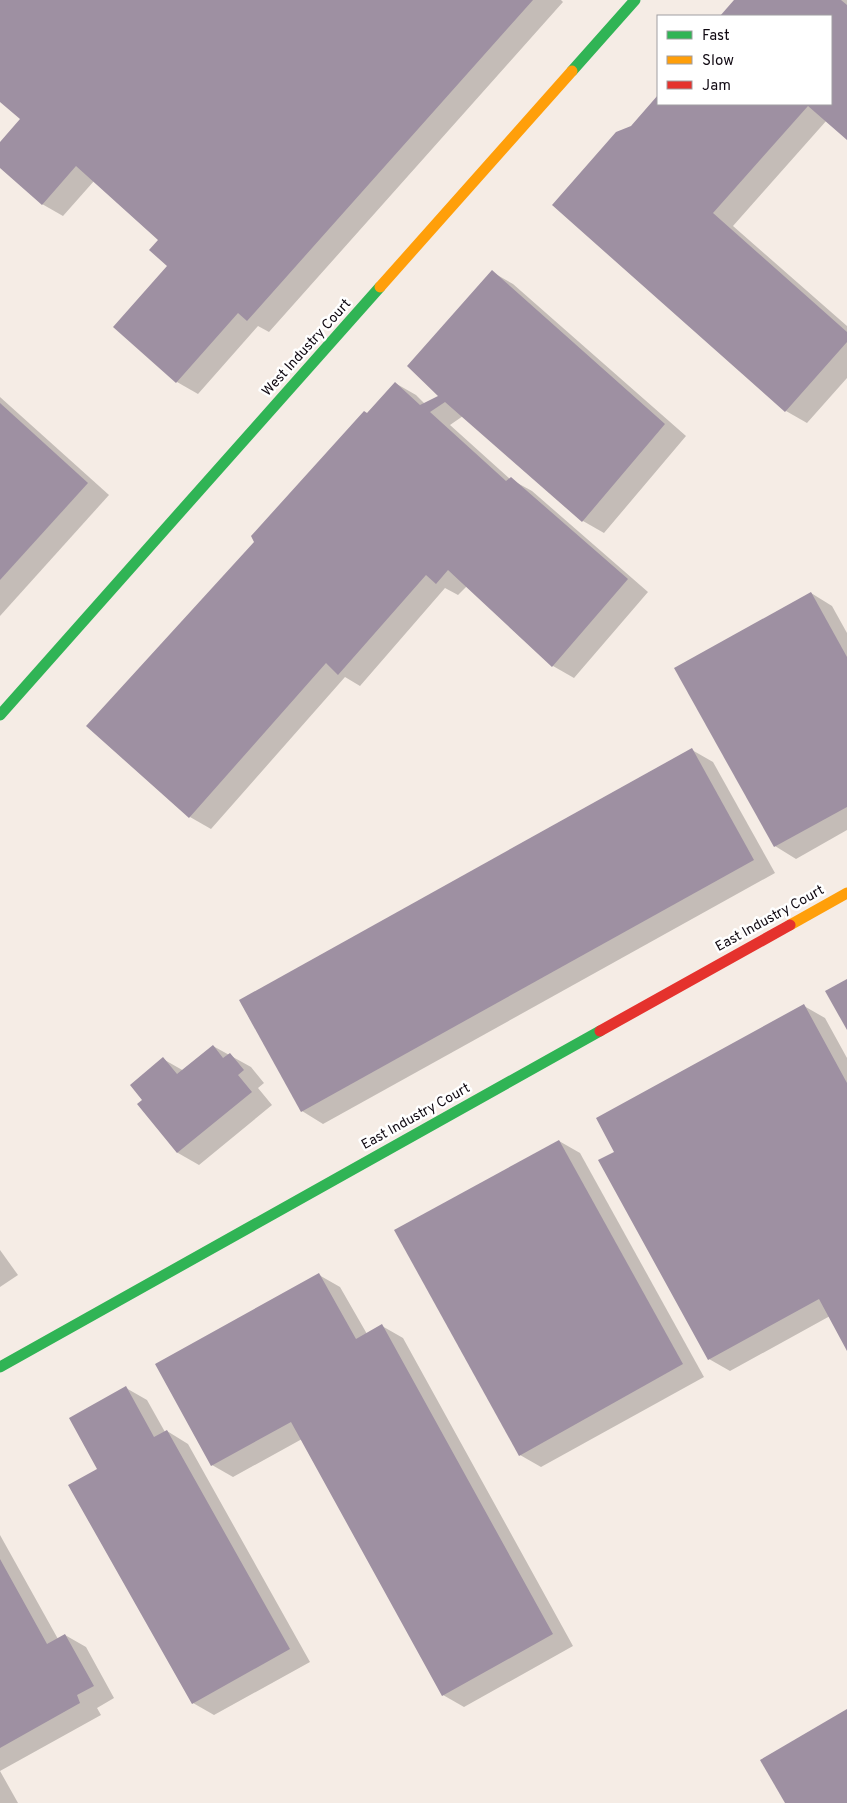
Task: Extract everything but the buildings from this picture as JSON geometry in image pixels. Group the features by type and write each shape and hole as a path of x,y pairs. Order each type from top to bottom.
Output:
{"street":[{"name":"West Industry Court","path":"0,715 636,0"},
{"name":"East Industry Court","path":"0,1367 847,893"}],"shaded area":[{"path":"0,0 847,0 847,1803 0,1803"}],"traffic: fast":[{"path":"572,71 635,0"},
{"path":"0,715 380,287"},
{"path":"0,1367 600,1031"}],"traffic: slow":[{"path":"380,287 572,71"},
{"path":"790,925 847,893"}],"traffic: jam":[{"path":"600,1031 790,925"}]}
